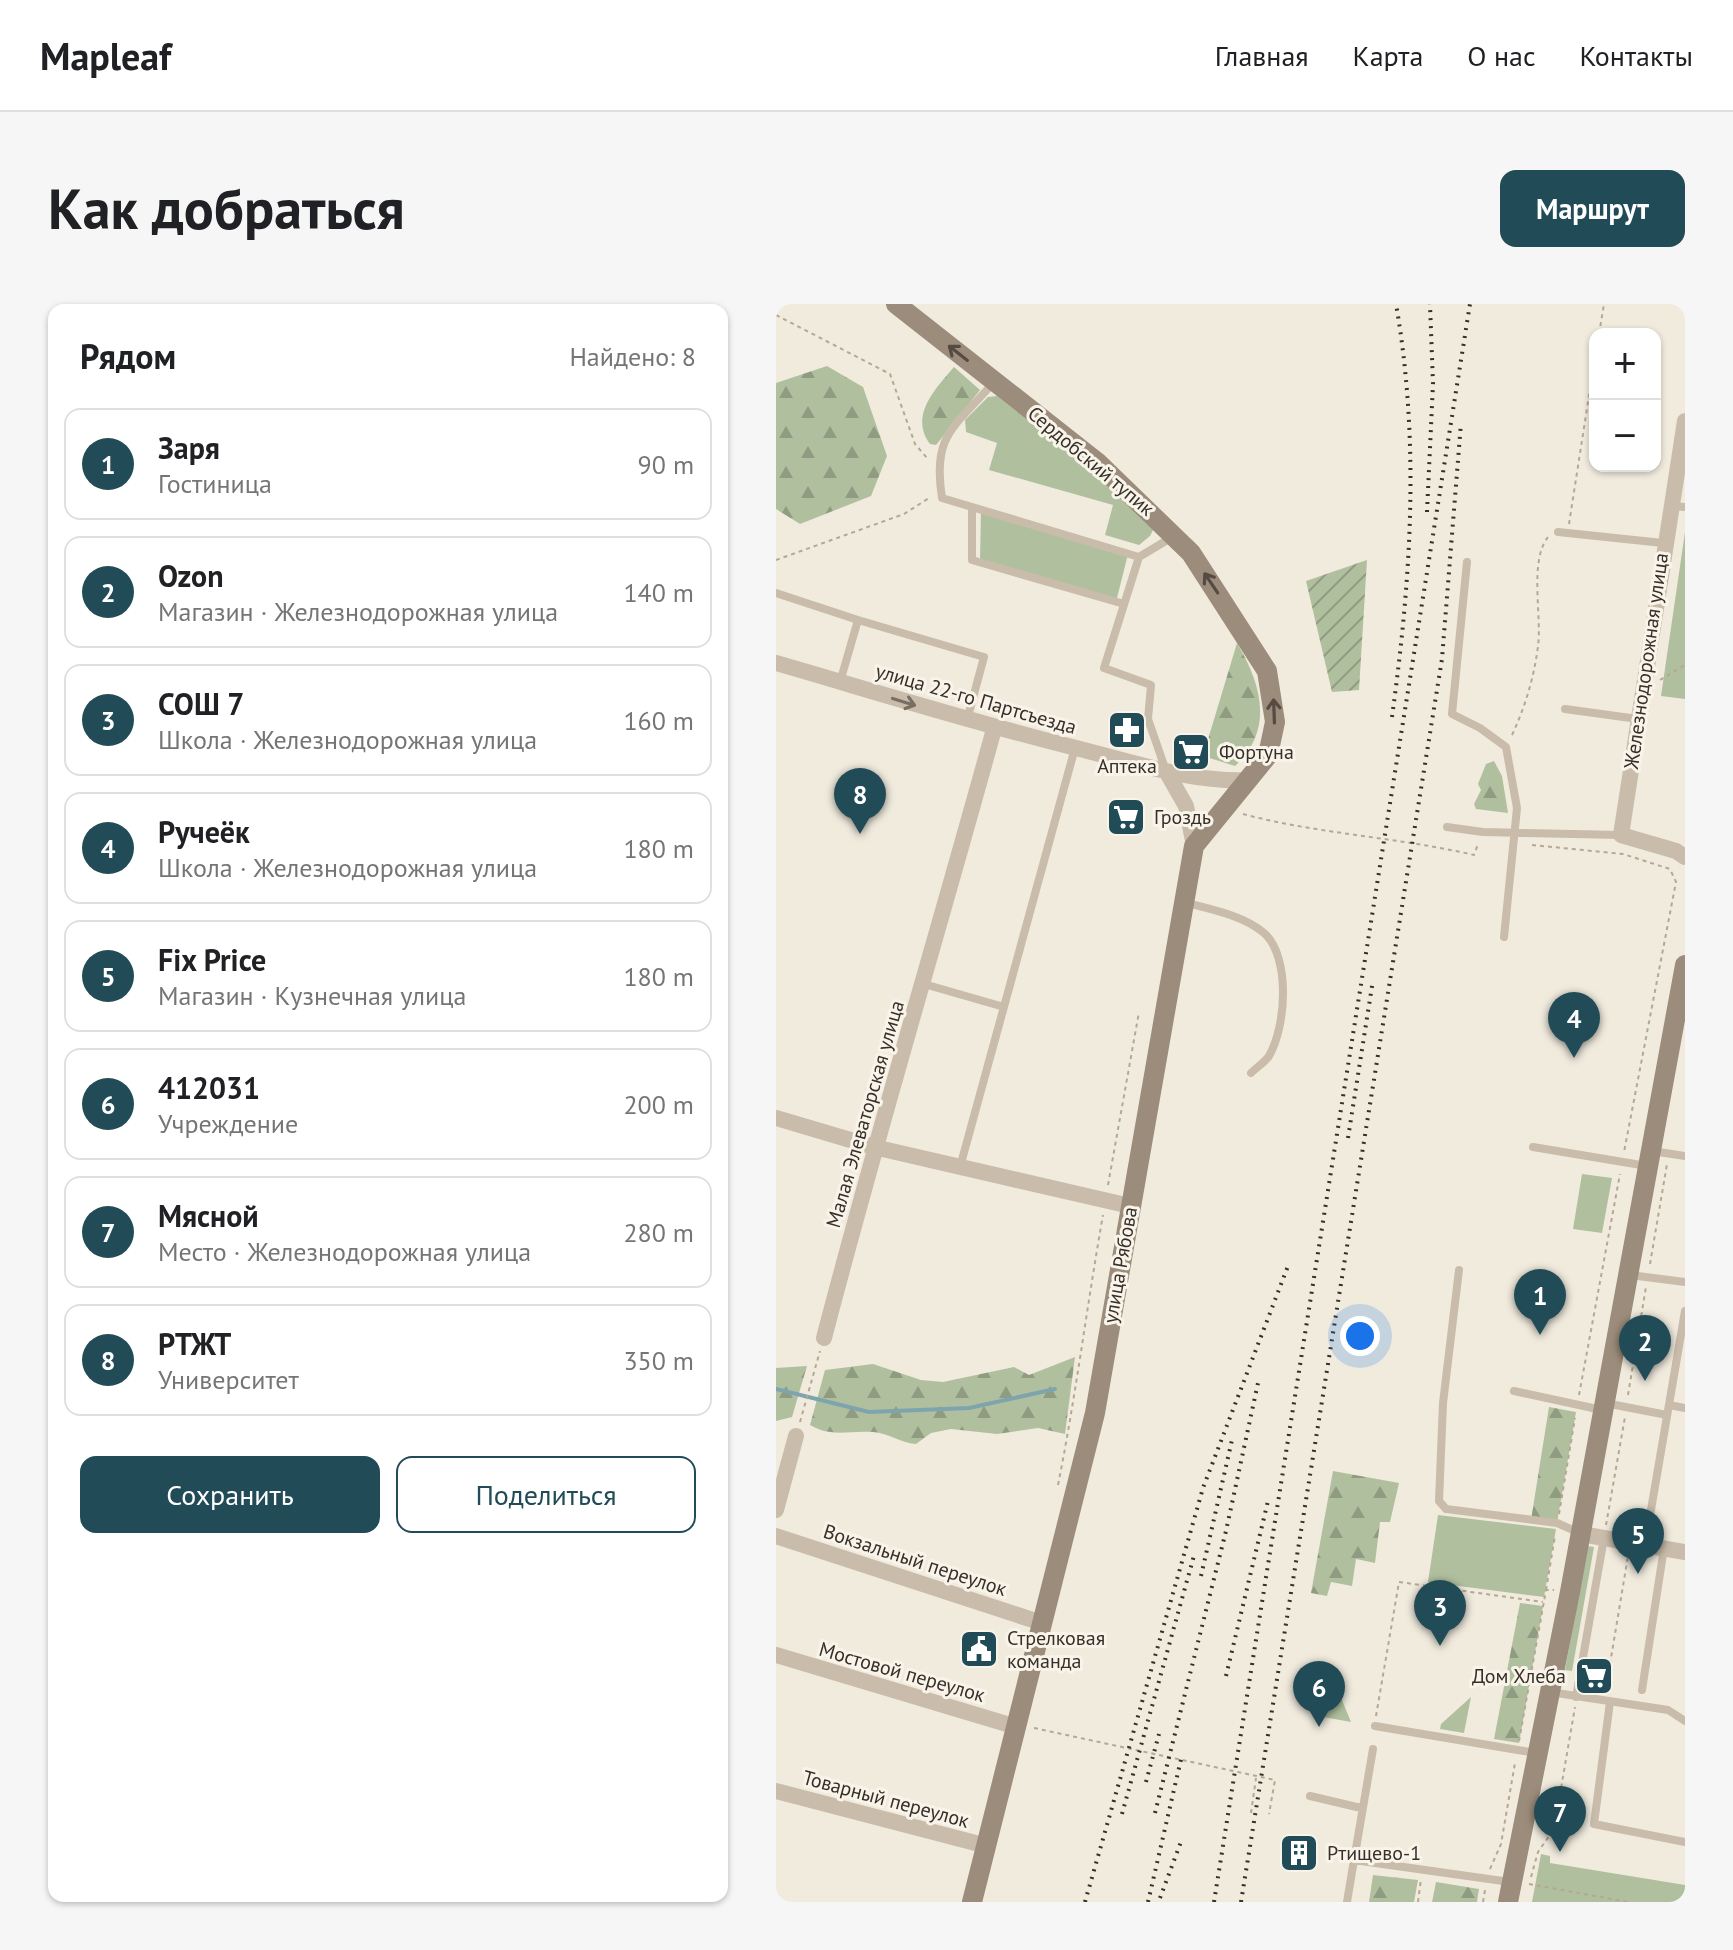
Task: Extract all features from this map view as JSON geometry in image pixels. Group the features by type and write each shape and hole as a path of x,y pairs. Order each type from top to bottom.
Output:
{"street":[{"name":"Сердобский тупик","path":"896,304 1097,462 1175,536 1191,553 1255,648"},
{"name":"Железнодорожная улица","path":"1621,835 1663,543 1679,507 1685,421"},
{"name":"улица Рябова","path":"972,1902 1095,1413 1194,846 1268,755 1275,722 1267,671 1255,648"},
{"name":"улица 22-го Партсъезда","path":"776,663 994,729 1166,771 1225,782 1250,780"},
{"name":"Малая Элеваторская улица","path":"824,1338 874,1147 924,984 994,729"},
{"path":"1166,771 1186,806 1194,846"},
{"path":"1621,835 1676,851 1685,857"},
{"path":"1519,1890 1527,1751 1550,1692 1604,1407 1638,1276 1679,1029 1685,965"},
{"path":"776,1118 874,1147 1130,1206"},
{"path":"776,1510 796,1436"},
{"path":"1581,1534 1685,1552"},
{"name":"Вокзальный переулок","path":"776,1536 1042,1623"},
{"name":"Мостовой переулок","path":"776,1655 1017,1727"},
{"name":"Товарный переулок","path":"776,1791 987,1846"}],"lane":[{"path":"994,382 944,441 937,467 942,498 1139,557"},
{"path":"972,507 972,560 1124,604"},
{"path":"1558,532 1663,543"},
{"path":"1166,771 1148,719 1151,685 1104,668 1139,557 1175,536"},
{"path":"1467,562 1452,714 1480,728 1506,747 1517,808 1504,937"},
{"path":"776,593 984,657 967,721"},
{"path":"840,682 858,620"},
{"path":"1565,709 1638,719"},
{"path":"960,1167 1075,748"},
{"path":"1447,827 1483,832 1621,835"},
{"path":"1183,902 1263,932 1277,949 1284,979 1281,1011 1269,1055 1251,1073"},
{"path":"924,984 1004,1007"},
{"path":"1533,1147 1656,1157 1685,1156"},
{"path":"1459,1270 1443,1403 1439,1501 1446,1509 1557,1523 1581,1534"},
{"path":"1638,1276 1685,1282"},
{"path":"1638,1544 1668,1410 1685,1311"},
{"path":"1514,1391 1604,1407 1685,1408"},
{"path":"1576,1697 1604,1538"},
{"path":"1642,1690 1664,1548"},
{"path":"1550,1692 1668,1710 1685,1721"},
{"path":"1607,1702 1594,1824 1685,1842"},
{"path":"1375,1726 1527,1751"},
{"path":"1347,1902 1373,1749"},
{"path":"1310,1796 1361,1808"},
{"path":"1354,1860 1487,1878 1519,1890"}],"path":[{"path":"1600,328 1604,304"},
{"path":"776,315 890,374 915,444 937,467"},
{"path":"1506,747 1531,688 1539,642 1536,597 1545,538 1568,528 1589,395"},
{"path":"776,560 904,514 926,498 942,498"},
{"path":"1660,680 1685,665"},
{"path":"1225,809 1273,822 1409,840 1474,855 1483,832"},
{"path":"1056,1498 1139,1012"},
{"path":"1604,1538 1626,1407 1638,1276 1656,1157"},
{"path":"796,1436 824,1338"},
{"path":"1607,1702 1638,1544"},
{"path":"1375,1726 1399,1582 1544,1602"},
{"path":"1483,1902 1487,1878 1501,1844 1527,1751 1546,1590 1570,1592"},
{"path":"1576,1697 1554,1829 1538,1852 1519,1890 1628,1902"},
{"path":"1017,1727 1275,1780 1269,1814"},
{"path":"1251,1813 1257,1777"},
{"path":"1418,1902 1423,1870"}],"green space":[{"path":"827,366 863,387 887,456 871,496 800,524 776,509 776,383"},
{"path":"954,367 980,390 936,445 930,444 924,434 923,413"},
{"path":"997,396 1156,524 1150,536 1139,545 1105,535 1113,505 989,470 997,443 966,432 965,420 988,397"},
{"path":"981,509 1128,554 1116,602 980,562"},
{"path":"1685,532 1685,699 1661,696"},
{"path":"1367,560 1359,690 1332,692 1306,581"},
{"path":"1237,643 1253,675 1260,707 1255,738 1235,766 1203,756"},
{"path":"1494,761 1502,776 1508,813 1476,809 1474,804 1481,790 1478,784 1486,764"},
{"path":"1582,1174 1612,1178 1602,1233 1573,1229"},
{"path":"1075,1357 1065,1434 1038,1428 997,1434 951,1429 931,1433 916,1444 879,1433 833,1432 810,1425 825,1370 873,1364 921,1380 943,1382 1014,1367 1029,1375"},
{"path":"807,1366 792,1417 776,1421 776,1368"},
{"path":"1549,1407 1576,1412 1557,1523 1531,1520"},
{"path":"1333,1471 1399,1483 1390,1522 1380,1522 1375,1563 1356,1559 1352,1586 1331,1582 1327,1596 1311,1593"},
{"path":"1438,1515 1556,1529 1544,1597 1428,1582"},
{"path":"1587,1546 1594,1547 1572,1671 1565,1670"},
{"path":"1520,1603 1543,1606 1519,1743 1494,1739"},
{"path":"1323,1686 1337,1688 1351,1722 1318,1716"},
{"path":"1471,1697 1464,1733 1440,1729 1441,1724"},
{"path":"1541,1854 1550,1856 1550,1863 1685,1885 1685,1902 1532,1902"},
{"path":"1373,1875 1418,1880 1414,1902 1369,1902"},
{"path":"1436,1882 1479,1889 1477,1902 1432,1902"}],"waterway":[{"path":"776,1389 869,1412 969,1408 1055,1389"}],"railway":[{"path":"1392,717 1404,614 1410,510 1408,407 1396,304"},
{"path":"1427,512 1433,384 1430,304"},
{"path":"1214,1902 1470,304"},
{"path":"1241,1902 1442,659 1461,423"},
{"path":"1348,1138 1373,980"},
{"path":"1085,1902 1203,1488 1288,1266"},
{"path":"1155,1813 1226,1531 1258,1383"},
{"path":"1201,1576 1232,1440"},
{"path":"1226,1676 1268,1501"},
{"path":"1122,1814 1195,1552"},
{"path":"1146,1782 1159,1734"},
{"path":"1148,1902 1182,1755"},
{"path":"1160,1898 1182,1839"}],"place":[{"name":"Аптека","path":"1127,730"},
{"name":"Фортуна","path":"1191,752"},
{"name":"Гроздь","path":"1126,817"},
{"name":"РТЖТ","path":"860,834"},
{"name":"Ручеёк","path":"1574,1058"},
{"name":"Заря","path":"1540,1335"},
{"name":"Ozon","path":"1645,1381"},
{"name":"Fix Price","path":"1638,1574"},
{"name":"СОШ 7","path":"1440,1646"},
{"name":"Стрелковая команда","path":"979,1649"},
{"name":"Дом Хлеба","path":"1594,1676"},
{"name":"412031","path":"1319,1727"},
{"name":"Мясной","path":"1560,1852"},
{"name":"Ртищево-1","path":"1299,1853"}]}
